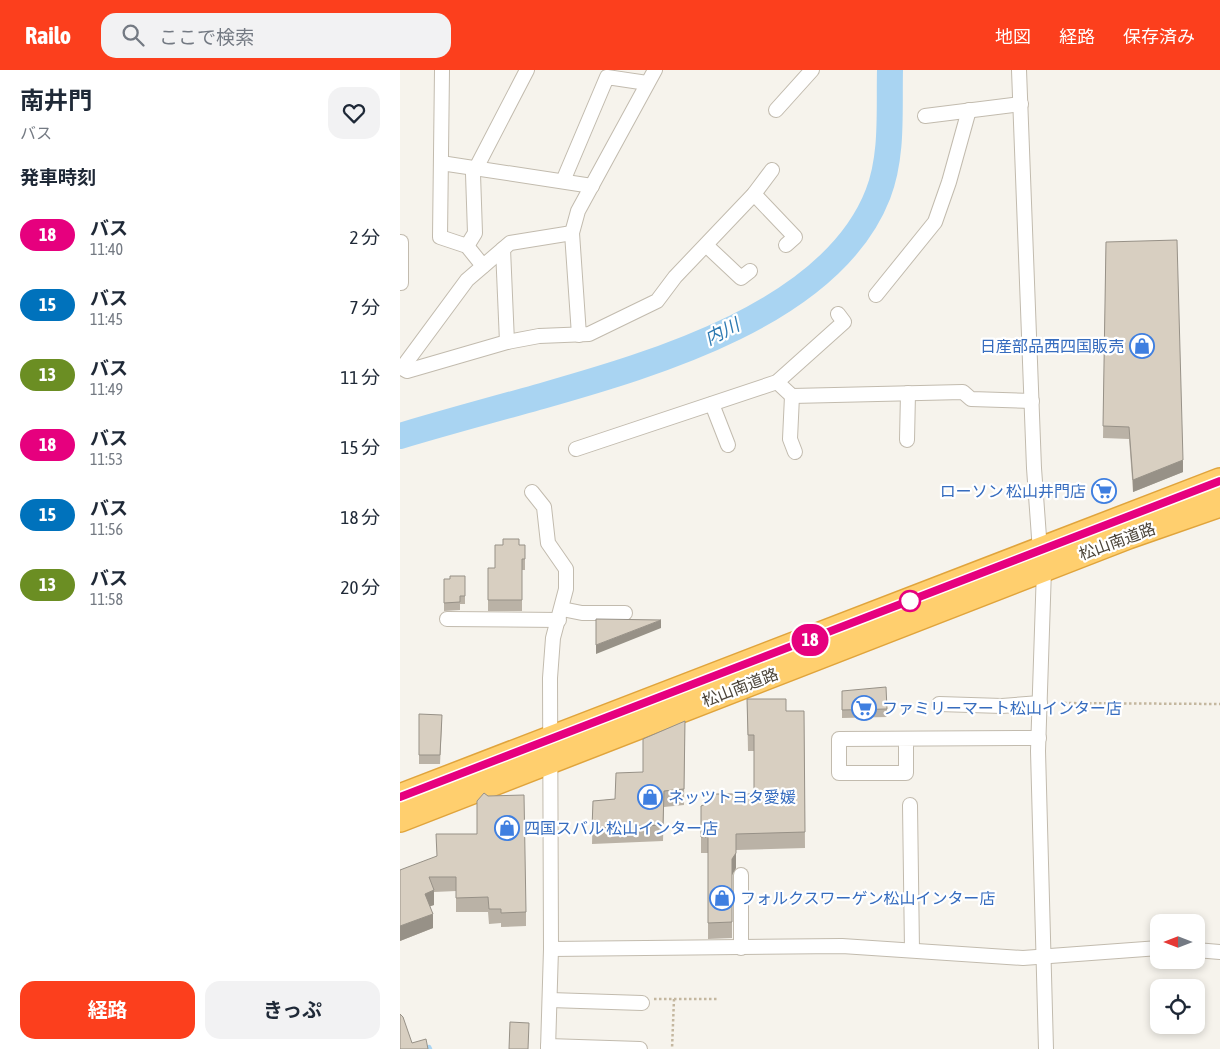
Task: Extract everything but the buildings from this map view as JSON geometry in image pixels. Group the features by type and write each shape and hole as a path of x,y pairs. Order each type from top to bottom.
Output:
{"highway":[{"name":"松山南道路","path":"400,818 550,750 1042,560 1220,481"},
{"name":"松山南道路","path":"1042,560 1220,504"},
{"name":"松山南道路","path":"400,797 550,750"}],"street":[{"path":"442,70 440,237 467,246 482,266"},
{"path":"467,246 475,234 473,174 527,70"},
{"path":"579,335 572,233 578,211 655,70"},
{"path":"776,110 812,70"},
{"path":"1019,70 1032,401 1042,560 1039,738 1046,1049"},
{"path":"563,182 607,77 647,83"},
{"path":"925,116 1021,104"},
{"path":"876,296 935,222 949,182 969,110"},
{"path":"441,163 592,186"},
{"path":"572,233 510,243 467,280 401,367 407,371 507,342 539,336 589,334 657,301 675,277 707,246 754,194 772,170"},
{"path":"754,194 795,237 786,245"},
{"path":"401,242 401,283"},
{"path":"707,246 741,278 750,271"},
{"path":"503,249 507,342"},
{"path":"576,449 777,382 844,322 838,314"},
{"path":"777,382 792,396 962,392 971,400 1032,401"},
{"path":"907,440 908,393"},
{"path":"792,396 790,439 795,452"},
{"path":"712,404 728,445"},
{"path":"532,492 544,507 548,543 566,568 560,614 554,638 550,678 551,949 548,1048 640,1049"},
{"path":"447,619 560,614 625,614"},
{"path":"939,704 1002,706 1040,703"},
{"path":"906,739 906,773 839,773 839,739 1039,738"},
{"path":"910,805 912,950"},
{"path":"741,875 741,948"},
{"path":"551,949 842,946 1001,958 1044,957 1150,949"},
{"path":"1205,951 1220,952"},
{"path":"550,1000 642,1003"}],"path":[{"path":"1040,703 1220,704"},
{"path":"672,1049 674,998"},
{"path":"642,1003 649,999 718,999"}],"waterway":[{"name":"内川","path":"400,436 635,368 735,328 781,302 822,271 855,236 878,194 883,179 888,148 890,70"}],"bus line":[{"name":"18","path":"400,797 1220,481"}],"place":[{"name":"日産部品西四国販売","path":"1142,346"},
{"name":"ローソン 松山井門店","path":"1104,491"},
{"name":"ファミリーマート松山インター店","path":"864,708"},
{"name":"ネッツトヨタ愛媛","path":"650,797"},
{"name":"四国スバル 松山インター店","path":"507,828"},
{"name":"フォルクスワーゲン松山インター店","path":"722,898"}]}
